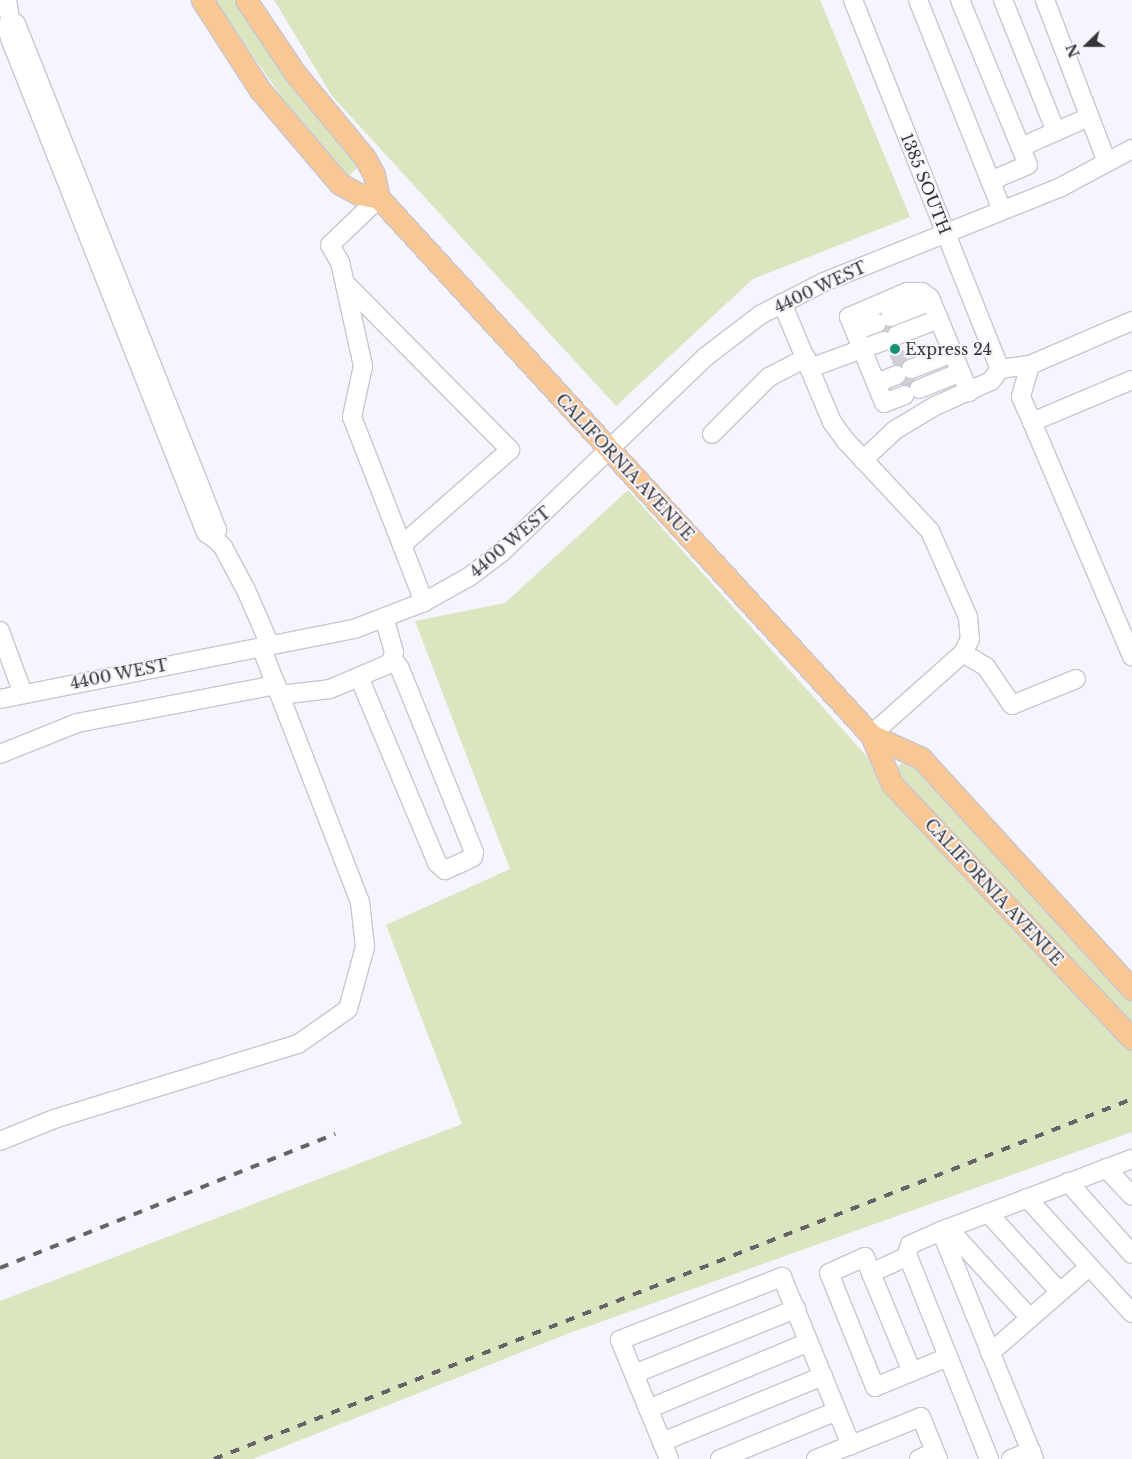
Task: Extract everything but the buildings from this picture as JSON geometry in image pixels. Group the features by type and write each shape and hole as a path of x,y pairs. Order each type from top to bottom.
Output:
{"main road":[{"path":"202,0 260,90 335,178 349,190 380,198"},
{"name":"CALIFORNIA AVENUE","path":"246,0 295,73 365,158 374,175 380,198 872,735 892,784 1132,1039"},
{"name":"CALIFORNIA AVENUE","path":"872,735 921,758 1132,989"}],"street":[{"path":"0,1141 54,1119 298,1044 348,1009 365,947 360,902 278,690 246,590 223,547 206,533 11,40 7,27 10,20 7,0"},
{"name":"1385 SOUTH","path":"852,0 1000,368"},
{"path":"918,0 1002,210"},
{"path":"1003,0 1056,132"},
{"path":"1045,0 1107,162"},
{"path":"966,2 1028,165 990,181"},
{"path":"1021,147 1090,117"},
{"name":"4400 WEST","path":"0,699 385,620 424,602 469,577 502,552 610,451 704,358 753,321 782,303 824,282 1061,187 1132,149"},
{"path":"380,198 330,245 340,262 363,366 352,417 424,602"},
{"path":"344,282 510,450 402,545"},
{"path":"955,357 906,377 884,403 849,317 900,295 922,292 935,310 970,392"},
{"path":"782,303 832,422 863,460 930,531 968,617 970,639 963,653 872,735"},
{"path":"712,434 769,377 808,363 859,340 935,310"},
{"path":"863,460 894,430 935,406 991,381 1000,368 1030,365 1132,321"},
{"path":"876,383 906,377 955,357"},
{"path":"1030,365 1021,397 1132,657"},
{"path":"1032,422 1132,380"},
{"path":"360,677 437,864 444,870 473,857 474,852 400,669 393,659 385,620"},
{"path":"0,631 23,694"},
{"path":"963,653 986,667 1012,706 1076,679"},
{"path":"0,754 76,723 278,690 330,689 386,666 393,659"},
{"path":"989,1459 908,1256 910,1245 944,1230 1132,1159"},
{"path":"1106,1168 1132,1196"},
{"path":"1068,1182 1132,1254"},
{"path":"1027,1198 1132,1313"},
{"path":"988,1213 1060,1292"},
{"path":"944,1230 1030,1318"},
{"path":"944,1230 990,1352 1032,1455 1011,1459"},
{"path":"871,1273 908,1256"},
{"path":"912,1372 865,1258 829,1273 875,1387 912,1372 948,1357"},
{"path":"990,1352 1089,1267"},
{"path":"669,1459 620,1340 782,1276 851,1445"},
{"path":"634,1374 796,1310"},
{"path":"648,1409 809,1342"},
{"path":"662,1442 823,1376"},
{"path":"720,1459 837,1411"},
{"path":"816,1459 921,1417 936,1456 919,1459"}],"green space":[{"path":"214,0 234,0 309,103 360,165 347,178 294,115"},
{"path":"274,0 820,0 910,217 753,279 616,406 332,96"},
{"path":"628,490 1132,1052 1132,1132 567,1334 253,1459 0,1459 0,1301 462,1124 386,925 510,869 415,621 505,603"},
{"path":"907,758 1132,1001 1132,1020 1129,1023 894,770"}],"tunnel":[{"path":"880,332 894,327"},
{"path":"893,364 907,358"},
{"path":"901,385 915,379"}],"railway":[{"path":"214,1459 1132,1099"},
{"path":"0,1268 335,1134"}],"place":[{"name":"Express 24","path":"895,349"}]}
